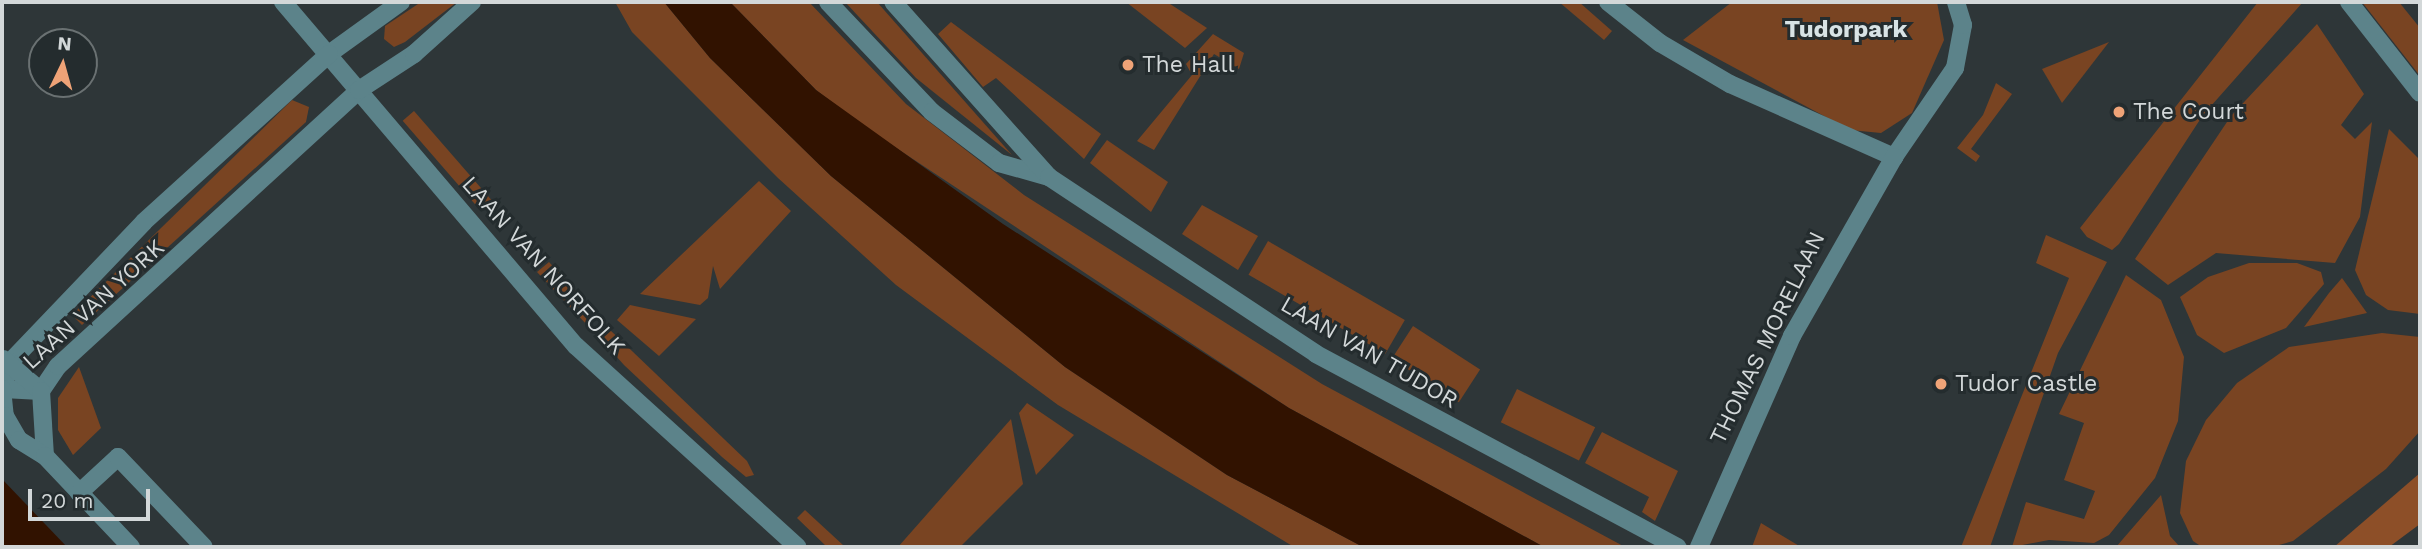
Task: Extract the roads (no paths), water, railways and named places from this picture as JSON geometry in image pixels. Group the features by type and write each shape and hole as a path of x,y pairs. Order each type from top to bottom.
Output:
{"street":[{"name":"LAAN VAN NORFOLK","path":"283,2 576,346 798,547"},
{"name":"LAAN VAN YORK","path":"401,2 329,54 144,222 6,360 2,389 41,391 58,366 359,90 414,54 472,2"},
{"name":"LAAN VAN TUDOR","path":"828,2 932,112 999,163 1049,177"},
{"name":"LAAN VAN TUDOR","path":"893,2 1049,177 1316,354 1678,547"},
{"path":"1608,2 1730,84 1894,157"},
{"name":"THOMAS MORELAAN","path":"1699,547 1773,373 1894,157 1955,68 1963,25 1956,2"},
{"path":"2349,2 2420,93"},
{"path":"6,360 41,391 45,456"},
{"path":"2,389 5,416 19,440 45,456 131,547"},
{"path":"79,493 118,457 204,547"}],"place":[{"name":"The Hall","path":"1128,65"},
{"name":"The Court","path":"2119,112"},
{"name":"Tudor Castle","path":"1941,384"}],"district":[{"name":"Tudorpark","path":"1846,30"}]}
